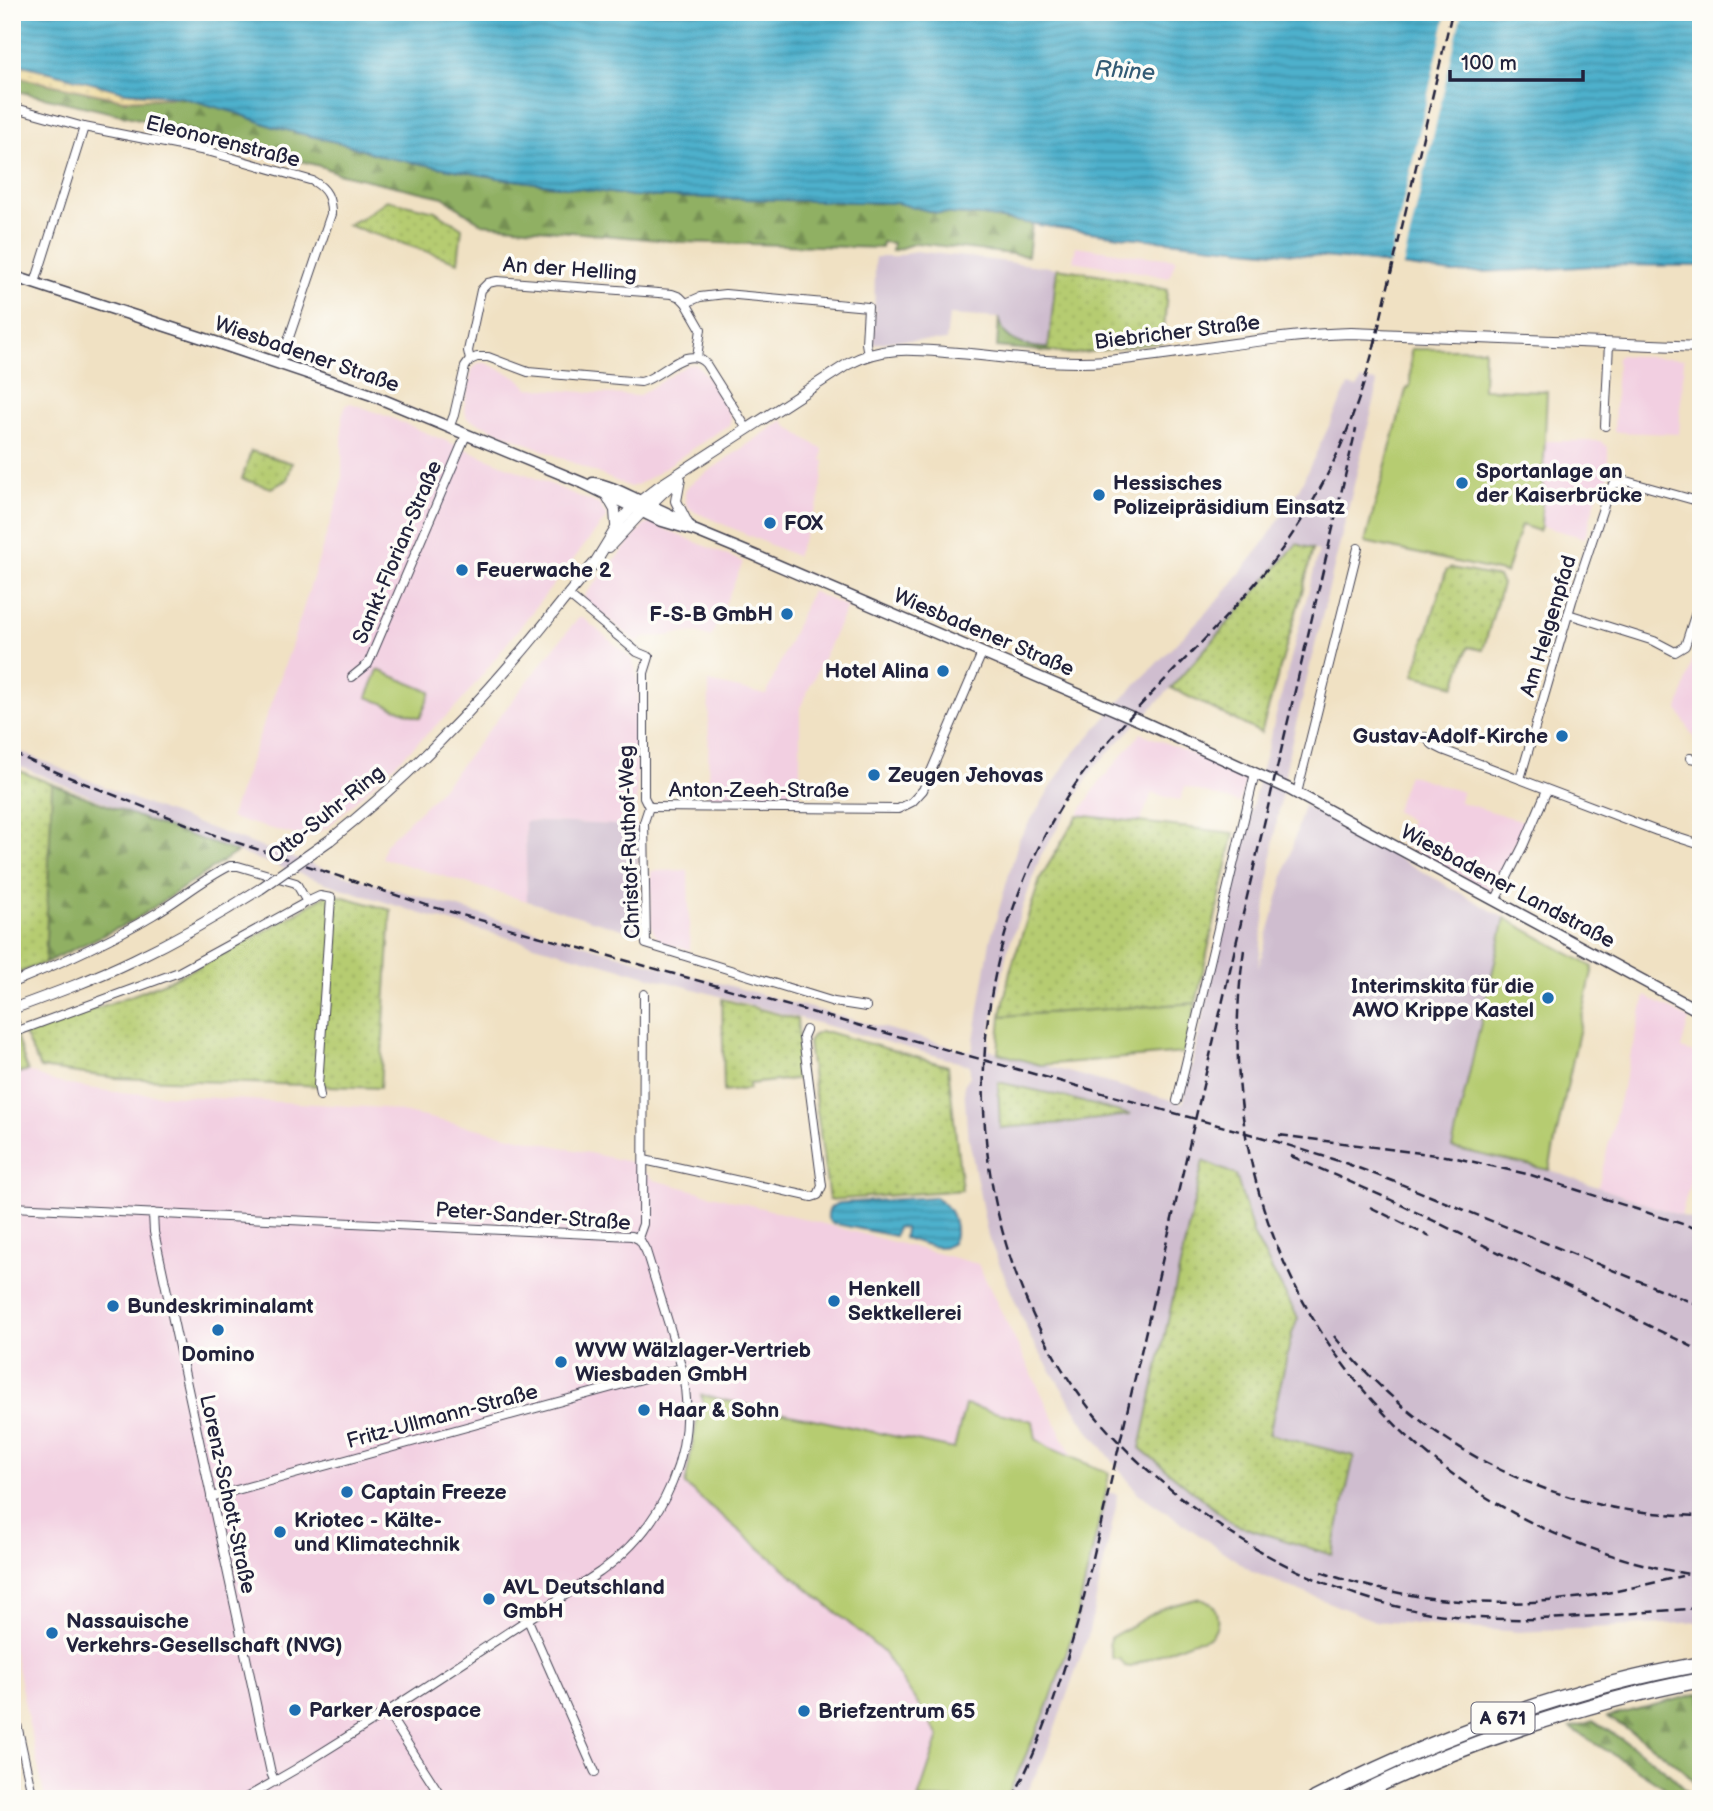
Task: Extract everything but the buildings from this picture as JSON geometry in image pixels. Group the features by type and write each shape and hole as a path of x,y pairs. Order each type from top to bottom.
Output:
{"highway":[{"name":"A 671","path":"1315,1799 1433,1744 1514,1714 1596,1688 1701,1664"},
{"name":"A 671","path":"1350,1799 1440,1759 1520,1729 1601,1704 1701,1680"}],"main road":[{"name":"Wiesbadener Straße","path":"12,276 369,394 917,624 1287,788"},
{"name":"Wiesbadener Straße","path":"583,483 600,484 641,506"},
{"name":"Wiesbadener Landstraße","path":"1287,788 1701,1012"}],"street":[{"name":"Eleonorenstraße","path":"12,107 85,127 211,152 313,181 321,186 331,204 331,214 280,364"},
{"path":"35,283 85,127"},
{"name":"An der Helling","path":"450,428 465,367 471,360 468,351 480,295 484,286 492,281 672,294 687,303"},
{"path":"697,357 701,329 687,303 701,297 725,294 868,307 866,343 869,355"},
{"name":"Biebricher Straße","path":"641,506 658,487 848,364 889,350 908,349 1055,362 1097,361 1307,335 1340,334 1701,347"},
{"path":"1605,426 1609,343"},
{"path":"471,360 482,356 528,372 641,382 683,359 697,357 706,364 747,429"},
{"name":"Sankt-Florian-Straße","path":"352,677 368,664 466,435"},
{"name":"Biebricher Straße","path":"641,506 691,466"},
{"path":"682,475 676,501 692,528"},
{"name":"Am Helgenpfad","path":"1520,779 1568,614 1607,496 1614,484 1634,482 1701,502"},
{"path":"606,494 615,510 616,527"},
{"name":"Otto-Suhr-Ring","path":"596,561 616,527 641,506"},
{"name":"Otto-Suhr-Ring","path":"12,1011 131,961 196,928 260,889 330,840 374,804 463,717 517,657 641,506"},
{"path":"1297,793 1358,548"},
{"name":"Christof-Ruthof-Weg","path":"568,596 636,652 649,657 644,673 644,797 649,807 644,822 646,944 834,1002 866,1007"},
{"path":"1568,614 1654,641 1675,653 1685,646 1701,597"},
{"name":"Anton-Zeeh-Straße","path":"649,807 898,808 912,802 923,790 982,653"},
{"path":"1425,737 1443,750 1701,845"},
{"path":"1690,758 1701,760"},
{"path":"1177,1101 1255,773"},
{"path":"1495,901 1547,790"},
{"path":"12,983 76,957 126,931 230,866 296,883 307,902"},
{"path":"12,1011 19,1031 178,972 307,902 320,896 331,898 318,1085 320,1096"},
{"path":"638,1238 643,1224 644,994"},
{"path":"644,1160 812,1197 818,1195 821,1186 803,1037 807,1030"},
{"name":"Peter-Sander-Straße","path":"12,1207 632,1236 644,1245 682,1368 687,1410 683,1448 673,1483 649,1525 612,1563 528,1620 387,1712 244,1799"},
{"name":"Lorenz-Schott-Straße","path":"153,1213 154,1232 246,1665 275,1782"},
{"name":"Fritz-Ullmann-Straße","path":"211,1497 682,1368"},
{"path":"528,1620 595,1772"},
{"path":"12,1701 33,1799"},
{"path":"387,1712 443,1799"}],"shaded area":[{"path":"1076,246 1176,259 1169,278 1073,261"},
{"path":"915,251 1057,268 1048,351 997,347 999,318 949,315 946,341 899,340 874,344 875,257 893,257"},
{"path":"1620,355 1684,359 1679,434 1614,432 1617,358"},
{"path":"478,363 486,363 520,379 528,388 638,396 687,365 695,364 702,370 731,419 729,425 646,480 630,487 467,418 464,408 472,370"},
{"path":"1362,380 1377,382 1288,757 1275,832 1258,969 1304,805 1505,918 1452,1148 1549,1170 1701,1223 1701,1622 1520,1632 1375,1621 1253,1572 1138,1493 1086,1427 1031,1339 988,1237 967,1129 964,1085 970,1076 970,1065 422,914 154,823 12,763 12,748 145,804 328,870 679,972 972,1052 990,941 1019,839 1068,760 1124,697 1221,597 1263,544 1299,489 1348,386 1357,388","holes":["1296,545 1319,551 1249,818 1183,1103 989,1050 1007,952 1041,855 1095,766 1171,688"]},
{"path":"351,403 600,505 607,517 460,703 328,827 307,838 230,818 290,650 339,495 342,477 342,415 346,405"},
{"path":"783,420 787,426 823,450 822,460 825,461 819,501 796,556 695,512 687,506 685,498 685,491 690,484"},
{"path":"1545,441 1601,441 1608,447 1608,478 1599,488 1585,538 1541,526"},
{"path":"648,524 743,562 711,637 698,632 680,633 644,637 637,642 586,602 584,596 643,526"},
{"path":"811,591 847,607 800,708 800,799 708,799 709,682 766,695"},
{"path":"582,617 633,661 638,679 636,826 525,821 527,901 382,858 385,844 434,797 578,618"},
{"path":"1701,632 1701,745 1696,742 1678,710"},
{"path":"1141,733 1247,777 1239,803 1185,787 1180,801 1152,793 1140,822 1078,815 1098,784"},
{"path":"1408,774 1462,792 1460,802 1526,822 1492,892 1399,843 1411,821 1395,811"},
{"path":"525,821 638,826 639,934 527,901"},
{"path":"688,870 690,950 659,940 651,924 651,871"},
{"path":"1645,996 1689,1019 1681,1049 1701,1055 1701,1116 1695,1140 1701,1142 1681,1216 1598,1187"},
{"path":"28,1071 52,1081 115,1092 383,1108 635,1163 654,1180 978,1264 1071,1454 954,1799 45,1799 12,1644 12,1074"},
{"path":"1106,1492 1117,1494 1116,1507 1088,1636 1045,1756 1024,1799 1006,1799 1048,1706 1073,1633"}],"green space":[{"path":"1597,12 1701,12 1701,19"},
{"path":"12,76 124,100 181,97 274,127 348,145 384,157 499,178 633,196 897,203 937,213 983,216 1032,224 1028,256 916,243 892,251 893,243 882,242 881,248 682,242 482,224 443,197 337,173 188,130 12,90"},
{"path":"387,200 435,211 462,228 458,262 347,225"},
{"path":"1057,268 1109,276 1167,290 1163,342 1074,354 1048,351"},
{"path":"999,318 1005,332 1019,343 1070,350 1074,354 997,347"},
{"name":"Sportanlage an der Kaiserbrücke","path":"1411,349 1484,349 1483,389 1547,391 1541,526 1539,531 1521,525 1506,573 1365,542 1406,390 1410,386"},
{"path":"251,451 292,463 287,480 271,488 242,479"},
{"path":"1297,544 1313,549 1261,733 1171,688"},
{"path":"1451,568 1498,577 1502,584 1483,650 1468,647 1455,686 1414,675 1446,571"},
{"path":"378,670 431,692 420,718 367,697"},
{"path":"12,768 52,784 45,963 12,975"},
{"path":"52,784 237,852 133,921 45,963"},
{"path":"1078,815 1234,833 1196,1003 1001,1016 1010,971 1041,877"},
{"path":"329,893 391,910 380,1088 116,1078 40,1068 23,1032 118,1001 174,978 253,938"},
{"path":"1505,918 1593,967 1549,1170 1452,1148"},
{"path":"722,999 797,1019 802,1078 749,1084 749,1089 724,1092"},
{"path":"1196,1003 1184,1053 1040,1065 998,1053 1001,1016"},
{"path":"12,1025 28,1071 12,1074"},
{"path":"820,1032 948,1066 962,1190 829,1200 808,1043 812,1036"},
{"path":"998,1082 1061,1096 1131,1115 1000,1128"},
{"path":"1203,1161 1236,1175 1254,1236 1298,1318 1269,1434 1354,1456 1332,1555 1233,1524 1140,1448"},
{"path":"701,1395 954,1449 965,1405 1033,1421 1036,1439 1050,1448 1109,1473 1073,1633 1048,1706 1006,1799 918,1799 939,1736 883,1652 685,1485 699,1408 705,1409"},
{"path":"1200,1598 1212,1605 1217,1615 1216,1629 1212,1635 1131,1667 1125,1666 1120,1659 1113,1659 1110,1638 1163,1608"},
{"path":"1701,1693 1701,1790 1681,1768 1608,1717"},
{"path":"1593,1721 1659,1766 1694,1799 1674,1799 1664,1787 1571,1728"}],"sand":[{"path":"12,62 126,92 181,97 124,100 12,76"}],"water":[{"name":"Rhine","path":"12,12 1597,12 1701,19 1701,266 1607,265 1453,273 1128,237 983,216 937,213 897,203 633,196 499,178 384,157 348,145 274,127 181,97 126,92 12,62"},
{"path":"935,1197 948,1208 954,1222 954,1238 944,1247 904,1238 905,1228 897,1227 895,1236 832,1223 828,1219 830,1208 840,1203"}],"pier":[{"path":"1447,12 1462,12 1402,270 1388,268"}],"railway":[{"path":"1374,347 1452,12"},
{"path":"1376,340 1357,403 1337,454 1293,533 1248,592 1096,756 1067,797 1035,855 1008,925 991,997 984,1071 987,1146 999,1219 1022,1290 1055,1357 1098,1419 1137,1460 1180,1497 1230,1533 1271,1557 1358,1595 1420,1611 1459,1617 1540,1619 1701,1608"},
{"path":"1012,1799 1042,1733 1079,1618 1356,429"},
{"path":"12,753 217,836 426,905 1268,1139 1345,1163 1701,1306"},
{"path":"1244,950 1238,1063 1253,1170 1288,1270 1340,1360 1409,1438 1493,1501 1591,1548 1701,1576"},
{"path":"1279,1135 1452,1157 1531,1175 1701,1230"},
{"path":"1291,1156 1389,1199 1701,1351"},
{"path":"1370,1207 1430,1237"},
{"path":"1334,1336 1393,1398 1426,1425 1499,1469 1538,1486 1621,1509 1701,1516"},
{"path":"1321,1572 1411,1595 1504,1603 1581,1597 1682,1576"}],"place":[{"name":"Sportanlage an der Kaiserbrücke","path":"1462,483"},
{"name":"Hessisches Polizeipräsidium Einsatz","path":"1099,495"},
{"name":"FOX","path":"770,523"},
{"name":"Feuerwache 2","path":"462,570"},
{"name":"F-S-B GmbH","path":"787,614"},
{"name":"Hotel Alina","path":"943,671"},
{"name":"Gustav-Adolf-Kirche","path":"1562,736"},
{"name":"Zeugen Jehovas","path":"874,775"},
{"name":"Interimskita für die AWO Krippe Kastel","path":"1548,998"},
{"name":"Henkell Sektkellerei","path":"834,1301"},
{"name":"Bundeskriminalamt","path":"113,1306"},
{"name":"Domino","path":"218,1330"},
{"name":"WVW Wälzlager-Vertrieb Wiesbaden GmbH","path":"561,1362"},
{"name":"Haar & Sohn","path":"644,1410"},
{"name":"Captain Freeze","path":"347,1492"},
{"name":"Kriotec - Kälte- und Klimatechnik","path":"280,1532"},
{"name":"AVL Deutschland GmbH","path":"489,1599"},
{"name":"Nassauische Verkehrs-Gesellschaft (NVG)","path":"52,1633"},
{"name":"Parker Aerospace","path":"295,1710"},
{"name":"Briefzentrum 65","path":"804,1711"}]}
